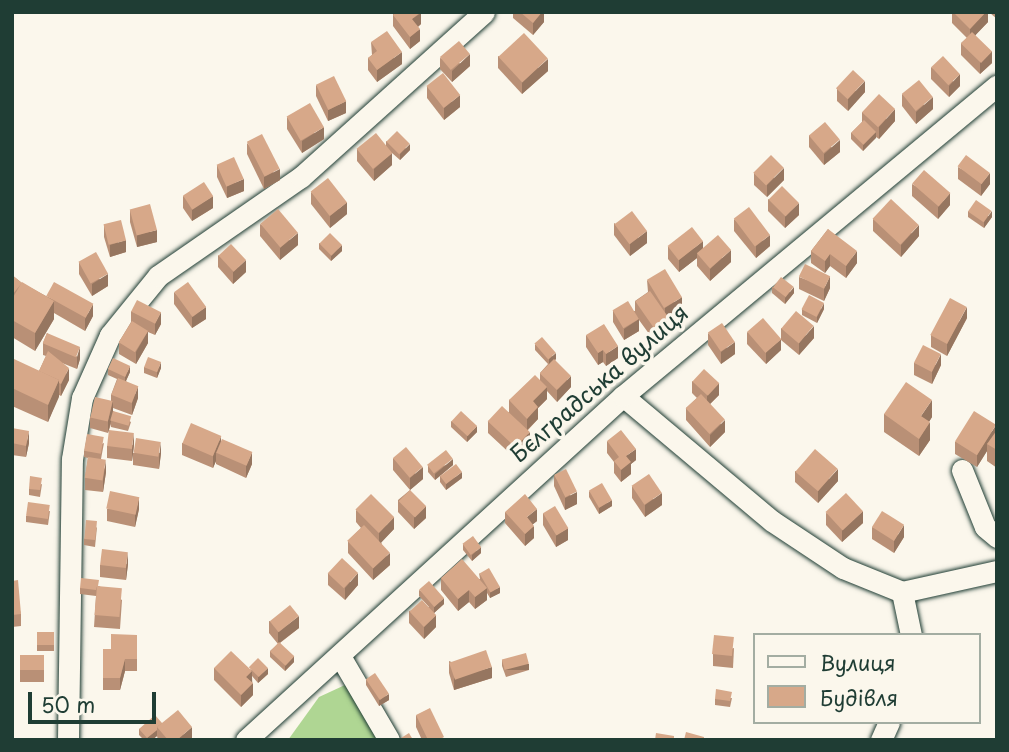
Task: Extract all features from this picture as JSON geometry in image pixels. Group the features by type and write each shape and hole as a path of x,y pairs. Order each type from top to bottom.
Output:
{"street":[{"path":"68,740 72,459 82,398 110,335 158,276 301,177 484,12"},
{"name":"Бєлградська вулиця","path":"253,737 467,534 623,396 997,86"},
{"path":"623,396 772,521 843,568 902,592 997,571"},
{"path":"962,470 985,527 997,537"},
{"path":"902,592 911,633"},
{"path":"340,656 388,740"},
{"path":"881,740 888,724"}],"green space":[{"path":"345,685 381,740 288,740 319,697"}],"building":[{"path":"396,12 421,12 412,19 420,29 410,37 393,15"},
{"path":"520,12 542,12 533,23"},
{"path":"953,12 986,12 970,29"},
{"path":"387,31 402,52 377,70 368,58 377,51 371,42"},
{"path":"972,32 992,51 981,63 961,44"},
{"path":"524,33 548,59 522,82 498,57"},
{"path":"459,41 470,54 451,70 440,57"},
{"path":"943,56 960,74 948,85 931,67"},
{"path":"853,70 865,81 848,99 836,88"},
{"path":"443,73 460,95 444,108 426,86"},
{"path":"334,76 346,101 328,110 316,85"},
{"path":"919,80 933,97 916,111 902,94"},
{"path":"879,94 895,109 878,127 862,112"},
{"path":"310,103 324,127 301,141 287,116"},
{"path":"864,120 876,132 863,145 851,133"},
{"path":"825,122 840,140 824,153 809,135"},
{"path":"397,131 410,144 399,154 386,142"},
{"path":"376,133 392,153 373,169 357,149"},
{"path":"262,134 280,169 265,176 247,142"},
{"path":"771,155 784,168 766,185 753,173"},
{"path":"966,155 990,173 982,184 958,166"},
{"path":"234,157 244,179 226,187 217,165"},
{"path":"924,170 950,193 939,207 912,184"},
{"path":"328,178 347,202 330,216 311,192"},
{"path":"204,182 213,196 192,210 183,196"},
{"path":"782,186 799,203 786,216 769,199"},
{"path":"891,199 919,225 900,245 873,219"},
{"path":"976,200 992,211 984,222 968,211"},
{"path":"150,204 157,230 137,236 130,209"},
{"path":"749,207 770,235 755,246 734,218"},
{"path":"278,209 298,233 280,248 260,224"},
{"path":"632,211 647,231 629,244 614,224"},
{"path":"121,220 126,240 109,245 104,224"},
{"path":"692,227 703,241 679,260 668,246"},
{"path":"828,229 857,251 846,266 830,254 825,261 811,251"},
{"path":"330,233 342,245 331,256 319,244"},
{"path":"718,235 731,250 710,268 697,253"},
{"path":"231,244 246,260 234,272 219,256"},
{"path":"96,252 108,274 91,284 79,262"},
{"path":"805,264 830,276 824,289 799,277"},
{"path":"665,269 682,297 664,308 647,280"},
{"path":"12,275 22,283 12,295"},
{"path":"781,277 794,287 786,297 773,287"},
{"path":"22,282 54,301 35,333 12,320 12,299"},
{"path":"54,282 93,304 86,318 46,296"},
{"path":"188,282 206,307 192,317 174,292"},
{"path":"650,291 670,320 655,330 635,301"},
{"path":"809,295 824,303 816,317 801,309"},
{"path":"950,298 967,307 947,344 930,335"},
{"path":"137,300 161,312 155,324 131,312"},
{"path":"628,301 639,319 623,328 613,310"},
{"path":"796,311 814,326 799,343 781,329"},
{"path":"763,318 781,339 766,353 747,332"},
{"path":"132,321 148,331 135,352 119,342"},
{"path":"722,323 735,342 721,352 708,333"},
{"path":"604,324 618,346 606,354 603,350 598,353 586,335"},
{"path":"47,333 80,347 76,357 43,343"},
{"path":"542,337 556,353 548,359 534,344"},
{"path":"923,345 941,354 932,372 914,363"},
{"path":"48,351 69,368 61,384 59,380 39,371"},
{"path":"148,357 161,362 157,372 144,367"},
{"path":"113,358 130,366 125,377 108,369"},
{"path":"14,359 59,380 48,405 12,388"},
{"path":"554,359 571,376 557,390 540,373"},
{"path":"704,369 719,383 708,396 692,381"},
{"path":"535,375 547,387 533,401 538,407 527,419 509,400"},
{"path":"118,378 138,386 132,403 111,395"},
{"path":"906,382 932,400 921,416 930,422 919,439 884,414"},
{"path":"701,394 725,420 710,434 686,408"},
{"path":"95,397 113,401 108,422 90,417"},
{"path":"502,406 530,432 515,447 488,421"},
{"path":"113,411 131,416 129,426 110,421"},
{"path":"461,411 477,426 468,436 451,421"},
{"path":"974,411 996,425 977,455 955,442"},
{"path":"191,423 221,436 213,456 182,443"},
{"path":"12,428 29,431 26,446 12,443"},
{"path":"109,430 134,433 132,449 107,446"},
{"path":"621,430 636,449 626,456 631,462 621,470 614,461 619,457 607,441"},
{"path":"997,430 997,450 987,444"},
{"path":"87,434 104,437 101,454 84,451"},
{"path":"136,438 161,442 158,457 134,453"},
{"path":"222,439 252,452 247,466 216,453"},
{"path":"406,447 423,467 410,478 393,458"},
{"path":"815,449 838,469 818,491 795,472"},
{"path":"446,450 453,459 434,473 427,465"},
{"path":"88,457 106,460 102,481 85,478"},
{"path":"456,464 462,472 446,484 440,476"},
{"path":"566,469 577,491 565,497 554,475"},
{"path":"649,474 662,493 644,505 632,486"},
{"path":"30,476 42,478 40,490 29,489"},
{"path":"602,483 612,500 599,508 589,490"},
{"path":"410,490 426,506 415,518 399,501"},
{"path":"110,491 139,497 136,515 106,509"},
{"path":"846,493 863,511 843,530 826,512"},
{"path":"371,494 394,517 379,533 355,510"},
{"path":"525,494 537,509 527,517 534,526 525,534 505,512"},
{"path":"28,502 50,505 48,519 26,516"},
{"path":"555,506 568,528 556,535 543,513"},
{"path":"882,511 904,525 894,541 872,527"},
{"path":"86,520 97,521 95,540 84,539"},
{"path":"364,525 390,553 373,568 347,541"},
{"path":"473,536 481,547 471,555 462,544"},
{"path":"102,549 128,552 126,568 100,565"},
{"path":"342,558 358,573 344,588 328,573"},
{"path":"462,559 487,588 475,597 469,590 458,599 441,578"},
{"path":"489,568 500,587 490,593 479,574"},
{"path":"81,578 99,580 96,590 80,588"},
{"path":"18,580 21,614 12,615 12,581"},
{"path":"429,581 444,598 434,607 419,590"},
{"path":"97,586 122,588 119,617 94,615"},
{"path":"422,600 436,615 424,627 410,612"},
{"path":"290,605 299,616 279,632 270,621"},
{"path":"37,632 54,632 54,645 37,645"},
{"path":"111,634 137,635 137,659 125,659 120,678 103,678 103,649 111,649"},
{"path":"714,635 734,637 732,656 712,654"},
{"path":"279,642 294,656 285,666 270,652"},
{"path":"486,650 492,667 455,680 449,663"},
{"path":"231,651 252,671 246,677 253,683 241,695 214,668"},
{"path":"526,653 529,664 505,670 502,659"},
{"path":"20,655 44,655 44,670 20,670"},
{"path":"258,658 268,668 259,677 249,667"},
{"path":"375,673 389,694 380,700 366,679"},
{"path":"716,689 732,692 730,701 715,699"},
{"path":"430,708 444,737 439,740 428,740 416,715"},
{"path":"178,710 192,727 177,740 168,740 157,727"},
{"path":"155,715 162,723 147,738 139,729"},
{"path":"686,732 704,737 704,740 684,740"},
{"path":"409,733 413,740 402,740 401,738"},
{"path":"656,733 674,736 674,740 655,740"}]}
